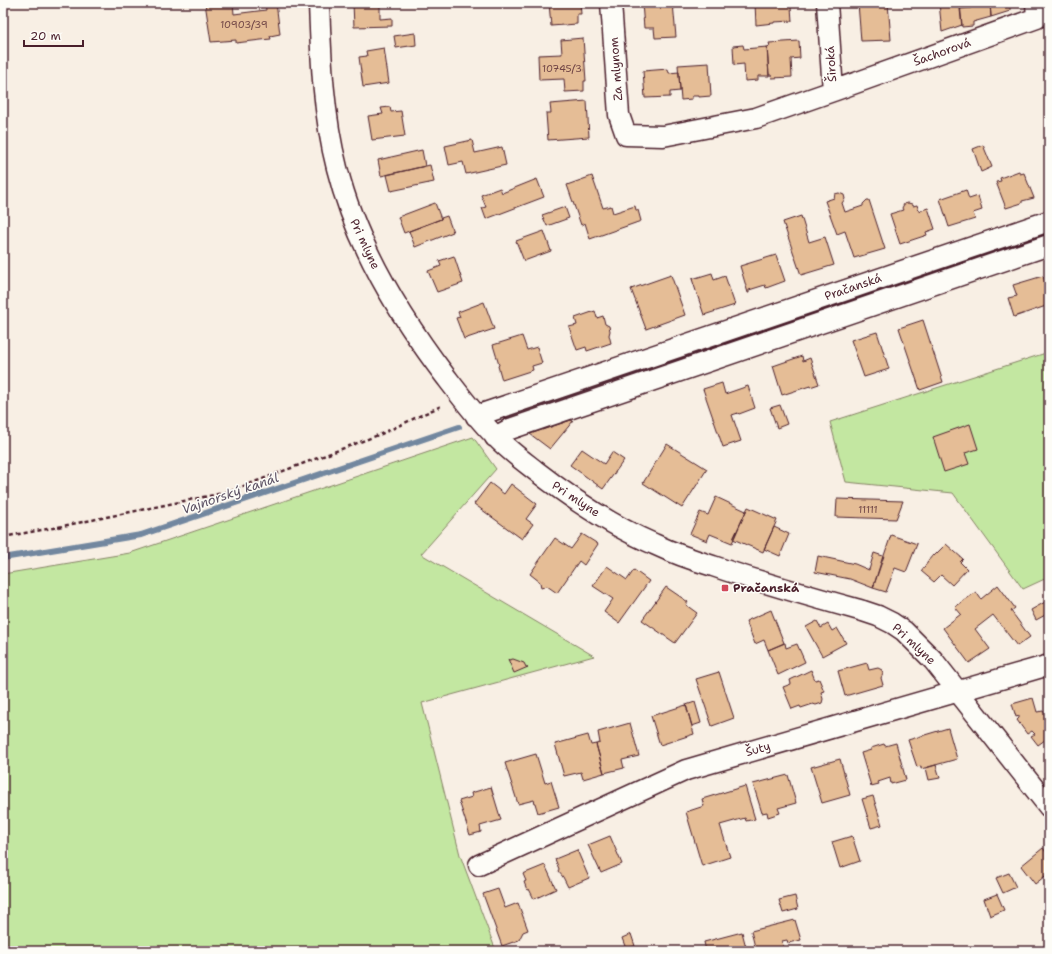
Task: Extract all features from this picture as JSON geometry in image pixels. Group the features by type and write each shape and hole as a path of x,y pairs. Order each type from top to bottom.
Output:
{"street":[{"name":"Pri mlyne","path":"319,3 321,58 328,124 336,167 349,208 368,253 391,296 417,338 461,397 495,437 552,484 583,505 653,544 750,579 878,616 904,631 934,660 1049,807"},
{"name":"Za mlynom","path":"611,3 619,115 626,135"},
{"name":"Široká","path":"626,135 663,136 756,118 833,91 827,3"},
{"name":"Šachorová","path":"833,91 1037,18 1036,3"},
{"name":"Pračanská","path":"476,416 1049,221"},
{"name":"Pračanská","path":"495,437 517,426 1049,246"},
{"name":"Šuty","path":"479,865 686,770 1049,665"}],"path":[{"path":"3,536 53,528 228,492 381,434 461,397"}],"green space":[{"path":"1049,352 1049,577 1023,589 953,493 846,482 830,422"},
{"path":"473,437 496,469 421,554 594,656 422,703 460,855 496,951 3,951 3,574 130,553"}],"building":[{"path":"205,3 233,3 234,14 266,10 265,3 276,3 280,34 270,36 271,39 236,43 236,40 211,42"},
{"path":"353,3 380,3 380,19 392,18 392,26 354,27"},
{"path":"549,3 580,3 581,14 577,14 577,24 551,26"},
{"path":"642,3 673,3 676,37 655,38 654,28 644,28"},
{"path":"755,3 796,3 797,7 791,7 792,21 756,25"},
{"path":"858,3 888,3 891,40 861,41"},
{"path":"939,3 960,3 962,25 942,32"},
{"path":"971,3 990,3 991,17 973,22 973,26 962,27 960,9 971,8"},
{"path":"990,3 1010,3 1010,11 991,17"},
{"path":"415,33 416,45 396,48 394,36"},
{"path":"583,38 586,81 584,81 584,91 565,92 564,79 539,80 538,55 562,54 561,40"},
{"path":"799,41 800,58 791,59 792,77 772,78 771,75 769,75 767,47 770,46 769,43"},
{"path":"743,45 744,49 767,47 769,76 758,76 758,80 745,81 744,64 734,65 733,46"},
{"path":"384,48 389,83 363,87 359,57 367,56 366,51"},
{"path":"709,63 711,96 692,96 692,99 681,100 678,65"},
{"path":"668,69 669,73 679,72 680,91 670,92 670,97 645,98 643,71"},
{"path":"587,101 589,137 548,140 546,113 551,113 550,104"},
{"path":"390,107 391,112 401,111 405,136 372,140 368,116 383,114 381,108"},
{"path":"472,140 475,153 502,147 506,165 466,174 463,162 449,165 445,146"},
{"path":"983,145 992,167 981,172 973,149"},
{"path":"422,150 425,166 381,176 378,160"},
{"path":"1049,162 1049,173 1046,163"},
{"path":"430,165 434,182 391,191 387,175"},
{"path":"1019,171 1020,174 1024,173 1034,198 1022,201 1022,203 1006,208 996,182 1001,181 1000,178"},
{"path":"592,176 603,208 611,206 613,213 635,206 636,210 638,210 641,221 590,239 585,223 581,225 567,185"},
{"path":"537,179 544,197 486,219 482,208 486,207 481,195 500,188 502,193"},
{"path":"966,190 969,199 978,196 982,210 973,213 975,219 949,227 940,199"},
{"path":"839,193 844,195 845,199 842,203 845,212 863,206 867,200 869,200 885,249 854,258 845,231 837,234 825,201 834,198 835,194"},
{"path":"435,203 441,219 404,233 398,217"},
{"path":"904,204 912,204 913,206 917,205 919,211 928,208 935,229 926,232 927,235 900,244 890,214 903,210 902,208"},
{"path":"565,207 569,218 547,226 542,215"},
{"path":"447,216 453,232 415,247 409,231"},
{"path":"801,216 809,242 825,237 834,265 801,275 783,222"},
{"path":"544,231 551,251 524,261 516,241"},
{"path":"776,255 785,281 766,288 765,285 749,290 748,293 740,266"},
{"path":"454,256 463,283 437,292 428,271 441,266 439,261"},
{"path":"712,273 714,280 725,276 735,305 704,315 692,279"},
{"path":"671,275 685,315 646,329 631,289"},
{"path":"1043,276 1049,294 1049,305 1014,317 1008,298 1017,296 1013,285"},
{"path":"484,302 494,329 464,339 456,318 460,317 458,312"},
{"path":"595,311 597,318 603,316 605,324 609,326 611,343 587,351 586,347 577,350 569,327 577,325 575,318"},
{"path":"923,320 943,382 920,390 899,328"},
{"path":"877,332 889,369 864,377 851,340"},
{"path":"522,336 527,350 537,347 542,363 532,366 533,370 502,380 493,345"},
{"path":"802,356 803,361 810,358 819,384 782,395 773,366"},
{"path":"722,383 725,394 748,386 755,408 732,415 741,441 723,447 703,389"},
{"path":"780,405 787,424 777,428 770,408"},
{"path":"571,420 573,421 550,449 530,434"},
{"path":"970,424 978,449 965,453 969,464 944,472 933,437"},
{"path":"667,444 707,469 682,508 643,483"},
{"path":"582,449 604,464 612,452 624,460 603,489 570,465"},
{"path":"490,483 504,494 511,484 537,504 526,519 533,524 522,539 474,504"},
{"path":"716,497 746,511 732,543 710,534 707,541 690,534 700,512 708,515"},
{"path":"837,499 903,501 896,519 836,517"},
{"path":"748,507 777,520 763,552 733,539"},
{"path":"774,527 789,534 780,556 764,549"},
{"path":"582,534 598,544 584,565 579,561 557,593 547,586 541,588 540,582 530,574 555,538 571,549"},
{"path":"891,535 917,544 906,572 895,568 886,592 873,588"},
{"path":"946,544 963,559 960,562 967,569 952,585 941,575 934,582 921,571 933,555 934,556"},
{"path":"874,553 883,556 873,588 850,579 815,572 818,556 855,564 869,570"},
{"path":"607,566 627,580 634,570 649,581 619,623 604,612 613,599 593,586"},
{"path":"998,585 1015,608 1011,611 1030,637 1017,646 993,615 975,629 990,649 969,663 943,628 961,614 955,607 976,592 981,599"},
{"path":"666,587 688,602 686,605 697,613 675,643 642,620"},
{"path":"1047,601 1049,604 1049,613 1036,620 1031,610"},
{"path":"771,610 784,643 768,650 764,640 755,644 746,621"},
{"path":"817,621 821,628 828,624 832,631 837,628 846,643 822,656 806,627"},
{"path":"785,643 786,648 797,644 805,662 778,675 768,650"},
{"path":"508,659 513,659 524,663 526,667 528,667 514,673"},
{"path":"867,663 869,670 878,668 882,670 883,674 881,678 883,685 845,696 838,671"},
{"path":"811,670 815,680 819,679 824,691 821,692 823,699 822,703 801,708 800,706 792,709 783,687 791,684 790,680"},
{"path":"719,672 734,718 712,726 696,679"},
{"path":"1033,698 1037,712 1043,711 1049,720 1049,737 1038,745 1031,736 1035,734 1032,731 1027,734 1017,720 1019,716 1016,717 1012,704"},
{"path":"695,702 701,723 692,726 686,705"},
{"path":"686,705 694,734 660,745 651,716"},
{"path":"630,723 639,756 622,760 624,768 604,773 596,744 600,743 598,732"},
{"path":"948,728 957,759 921,769 921,766 917,767 908,740"},
{"path":"588,735 591,745 596,744 604,773 583,779 581,772 564,776 555,744"},
{"path":"896,743 906,780 891,784 890,778 878,782 879,784 871,786 861,753 884,744 885,746"},
{"path":"536,754 545,783 551,781 559,807 538,813 534,800 518,804 505,763"},
{"path":"840,759 850,795 822,803 811,767"},
{"path":"936,765 940,778 929,780 926,768"},
{"path":"788,775 796,803 778,808 780,813 768,817 767,812 762,813 753,784"},
{"path":"745,786 755,819 746,821 745,818 720,825 730,857 702,866 686,812 704,806 702,799"},
{"path":"491,787 501,820 480,826 481,832 470,835 459,801 472,797 471,793"},
{"path":"873,796 882,825 871,828 862,799"},
{"path":"610,836 622,864 601,873 588,845"},
{"path":"852,836 860,861 840,868 832,842"},
{"path":"1043,848 1049,856 1049,873 1035,884 1021,866"},
{"path":"577,850 589,878 568,887 558,871 559,869 555,859"},
{"path":"545,865 556,889 534,899 529,889 527,890 524,882 526,881 523,874"},
{"path":"1009,873 1016,887 1003,893 996,878"},
{"path":"498,889 505,908 518,903 528,930 523,932 519,940 502,946 483,894"},
{"path":"997,894 1004,910 990,916 984,899"},
{"path":"795,896 798,909 783,913 779,900"},
{"path":"795,920 801,940 788,943 787,940 782,941 784,951 756,951 751,931"},
{"path":"742,932 747,951 706,951 704,942"},
{"path":"631,934 635,946 626,949 622,938"}],"waterway":[{"name":"Vajnorský kanál","path":"3,558 141,535 459,427"}],"place":[{"name":"Pračanská","path":"725,588"}]}
